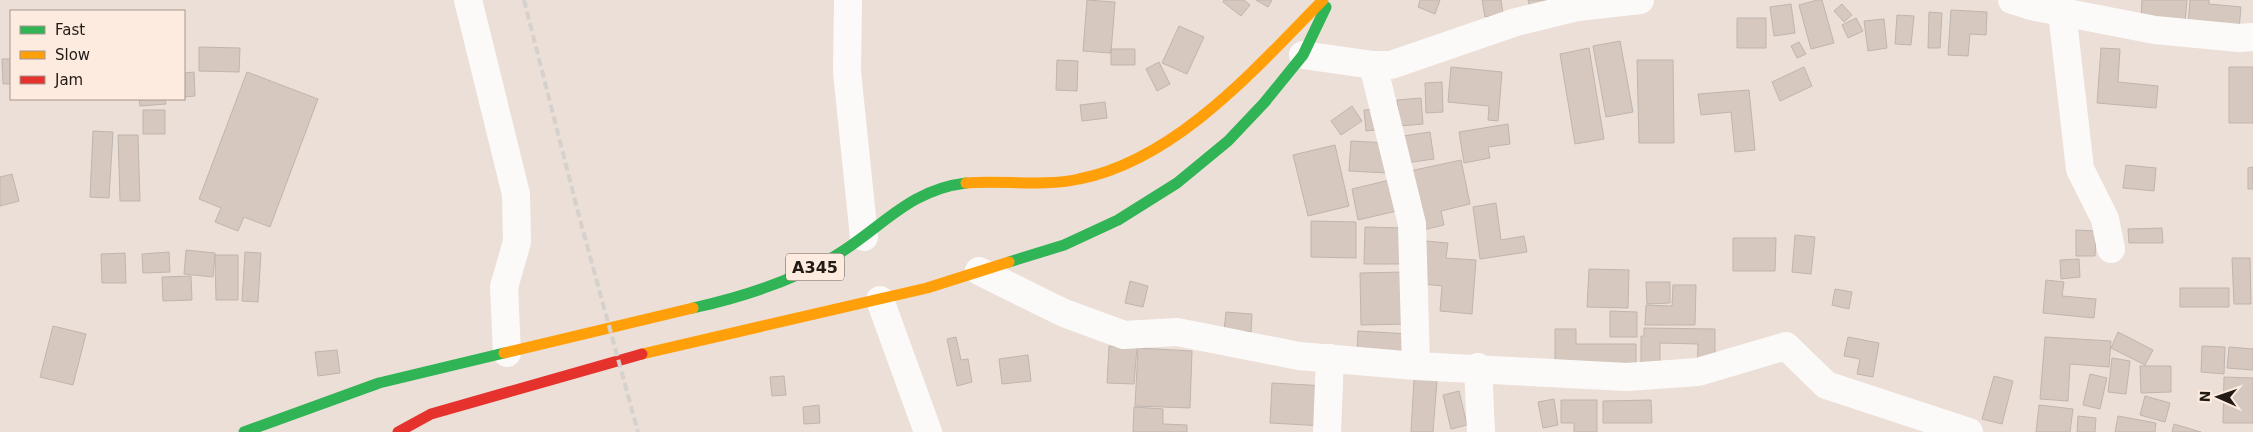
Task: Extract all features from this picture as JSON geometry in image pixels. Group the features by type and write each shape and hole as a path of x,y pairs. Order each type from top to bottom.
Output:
{"highway":[{"name":"A345","path":"244,432 379,383 745,296 788,281 824,263 864,237 900,208 926,192 954,183 1079,180 1116,170 1154,150 1193,122 1240,81 1323,0"},
{"path":"398,432 432,414 618,359 880,300 1073,241 1118,220 1177,182 1228,142 1264,103 1303,55 1330,0"}],"street":[{"path":"468,0 516,194 517,242 504,287 508,353"},
{"path":"848,0 847,72 864,237"},
{"path":"1303,55 1373,65 1391,65 1516,22 1578,7 1640,0"},
{"path":"2012,0 2062,12 2114,10 2155,30 2239,38 2253,37"},
{"path":"2062,12 2080,169 2105,219 2111,249"},
{"path":"1373,65 1412,224 1416,366"},
{"path":"979,271 1064,313 1124,335 1176,332 1299,356 1416,366 1627,377 1698,372 1786,346 1826,385 1969,432"},
{"path":"880,300 928,432"},
{"path":"1327,432 1330,358"},
{"path":"1478,368 1481,432"}],"building":[{"path":"1087,0 1115,2 1111,53 1083,51"},
{"path":"1224,0 1244,0 1250,5 1241,16 1223,2"},
{"path":"1256,0 1272,0 1268,7"},
{"path":"1420,0 1440,0 1435,14 1418,7"},
{"path":"1482,0 1501,0 1503,14 1485,17"},
{"path":"1528,0 1551,0 1530,7"},
{"path":"1822,0 1834,43 1811,49 1799,5"},
{"path":"2142,0 2187,0 2185,23 2141,21"},
{"path":"2190,0 2209,0 2209,4 2241,7 2239,29 2188,25"},
{"path":"1791,4 1795,33 1774,36 1770,7"},
{"path":"1842,4 1852,15 1844,22 1834,11"},
{"path":"1951,10 1987,12 1986,35 1970,34 1968,56 1948,55"},
{"path":"1929,12 1942,13 1940,48 1928,48"},
{"path":"1897,15 1914,16 1911,45 1895,44"},
{"path":"1737,18 1766,18 1766,48 1737,48"},
{"path":"1856,18 1863,31 1848,38 1842,25"},
{"path":"1884,19 1887,48 1868,51 1864,21"},
{"path":"1179,26 1204,37 1187,74 1162,63"},
{"path":"1620,41 1633,112 1606,117 1593,46"},
{"path":"1799,42 1806,54 1797,58 1791,46"},
{"path":"199,47 240,48 239,72 199,71"},
{"path":"1589,48 1604,139 1575,144 1560,54"},
{"path":"2101,48 2120,49 2118,82 2158,86 2156,108 2097,103"},
{"path":"1111,49 1135,49 1135,65 1111,65"},
{"path":"2,59 10,59 10,84 3,84"},
{"path":"1057,60 1078,61 1077,91 1056,90"},
{"path":"1637,60 1673,60 1674,143 1639,143"},
{"path":"1159,62 1170,84 1157,91 1146,69"},
{"path":"1451,67 1502,72 1498,121 1488,120 1489,106 1448,102"},
{"path":"1804,67 1812,86 1780,101 1772,82"},
{"path":"2229,67 2253,67 2253,123 2229,123"},
{"path":"194,72 195,96 185,97 185,73"},
{"path":"247,72 318,99 270,227 244,217 238,231 215,222 221,208 199,199"},
{"path":"1442,82 1443,112 1426,113 1425,83"},
{"path":"1749,90 1755,150 1735,152 1731,112 1701,115 1698,94"},
{"path":"1421,98 1423,124 1400,126 1397,100"},
{"path":"139,100 165,100 166,104 140,106"},
{"path":"1105,102 1107,118 1082,121 1080,105"},
{"path":"1352,106 1362,121 1341,135 1331,121"},
{"path":"1382,108 1385,129 1366,131 1364,110"},
{"path":"143,110 165,110 165,134 143,134"},
{"path":"1508,124 1510,144 1488,147 1490,158 1464,163 1459,132"},
{"path":"93,131 113,132 109,198 90,197"},
{"path":"1430,132 1434,159 1406,163 1403,136"},
{"path":"118,135 138,135 140,201 120,201"},
{"path":"1351,141 1389,143 1387,173 1349,171"},
{"path":"1335,145 1349,206 1308,216 1293,155"},
{"path":"1461,160 1470,204 1441,211 1444,225 1423,230 1410,171"},
{"path":"2126,165 2156,168 2154,191 2123,188"},
{"path":"2253,167 2253,189 2248,189 2248,168"},
{"path":"12,174 19,201 0,206 0,177"},
{"path":"1394,179 1401,210 1358,220 1352,189"},
{"path":"1496,203 1501,240 1524,236 1527,252 1480,259 1473,207"},
{"path":"1311,221 1356,222 1356,258 1311,257"},
{"path":"1365,227 1403,228 1403,264 1364,264"},
{"path":"2162,228 2163,243 2129,243 2128,229"},
{"path":"2076,230 2096,231 2095,256 2076,256"},
{"path":"1795,235 1815,237 1811,274 1792,272"},
{"path":"1733,238 1776,238 1775,271 1733,271"},
{"path":"1426,241 1448,243 1446,258 1476,260 1472,314 1440,311 1442,286 1423,284"},
{"path":"186,250 215,253 213,277 184,274"},
{"path":"169,252 170,272 143,273 142,254"},
{"path":"245,252 261,253 258,302 242,301"},
{"path":"125,253 126,283 102,283 101,254"},
{"path":"215,255 238,255 238,300 216,300"},
{"path":"2232,258 2250,258 2251,304 2234,304"},
{"path":"2079,259 2080,277 2061,279 2060,260"},
{"path":"1589,269 1629,270 1628,308 1587,307"},
{"path":"1405,272 1405,324 1361,325 1360,273"},
{"path":"191,276 192,300 163,301 162,277"},
{"path":"2046,280 2064,282 2062,296 2096,299 2094,318 2043,313"},
{"path":"1130,281 1148,286 1143,307 1125,303"},
{"path":"1646,282 1670,282 1670,303 1647,304"},
{"path":"1673,285 1696,285 1695,325 1645,325 1646,305 1672,306"},
{"path":"2180,288 2229,288 2229,307 2180,307"},
{"path":"1835,289 1852,292 1849,309 1832,305"},
{"path":"1610,311 1637,312 1637,337 1610,337"},
{"path":"1226,312 1252,314 1251,332 1224,330"},
{"path":"53,326 86,334 73,385 40,377"},
{"path":"1644,328 1715,329 1715,374 1697,374 1698,344 1660,343 1660,372 1641,372 1641,336 1644,336"},
{"path":"1555,329 1576,329 1576,344 1636,344 1636,373 1555,373"},
{"path":"1358,331 1409,334 1407,357 1357,354"},
{"path":"2118,332 2153,350 2145,365 2111,348"},
{"path":"956,337 961,360 968,359 972,382 957,386 947,339"},
{"path":"1848,337 1879,343 1873,377 1857,374 1860,359 1844,356"},
{"path":"2045,337 2111,341 2109,367 2070,364 2068,401 2040,399"},
{"path":"1109,346 1137,347 1134,384 1107,383"},
{"path":"2202,346 2225,347 2224,374 2201,372"},
{"path":"2229,347 2253,349 2253,370 2227,368"},
{"path":"1138,348 1192,351 1190,408 1135,406"},
{"path":"337,350 340,373 318,376 315,352"},
{"path":"1028,355 1031,381 1002,384 999,359"},
{"path":"2112,358 2130,361 2126,394 2108,392"},
{"path":"2140,366 2171,366 2171,392 2141,393"},
{"path":"2090,374 2107,378 2100,409 2083,405"},
{"path":"784,376 786,395 772,396 770,377"},
{"path":"1994,376 2013,381 2002,424 1982,419"},
{"path":"2224,377 2253,378 2253,423 2223,423"},
{"path":"1414,379 1437,380 1433,432 1411,432"},
{"path":"1272,383 1326,386 1324,426 1270,423"},
{"path":"1459,391 1467,425 1451,429 1443,395"},
{"path":"2145,396 2170,403 2165,422 2140,415"},
{"path":"1554,399 1558,425 1543,428 1538,402"},
{"path":"1561,400 1597,400 1597,432 1574,432 1574,423 1561,423"},
{"path":"1651,400 1652,423 1603,423 1603,401"},
{"path":"819,405 820,423 804,424 803,407"},
{"path":"2039,405 2073,409 2070,432 2036,432"},
{"path":"1134,407 1163,409 1163,424 1187,425 1187,432 1133,432"},
{"path":"2078,416 2096,418 2095,432 2077,432"},
{"path":"2118,416 2156,423 2155,432 2115,432"},
{"path":"2174,424 2201,432 2172,432"}],"railway":[{"path":"524,0 579,216 638,432"}],"traffic: fast":[{"path":"1009,262 1064,245 1118,220 1177,183 1228,141 1264,103 1303,55 1326,7"},
{"path":"693,308 748,294 801,274 852,245 911,202 928,193 966,183"},
{"path":"244,432 379,383 504,353"}],"traffic: slow":[{"path":"966,183 1051,183 1079,179 1115,169 1149,153 1181,132 1242,82 1323,0"},
{"path":"642,354 927,288 1009,262"},
{"path":"504,353 693,308"}],"traffic: jam":[{"path":"398,432 431,414 642,354"}]}
